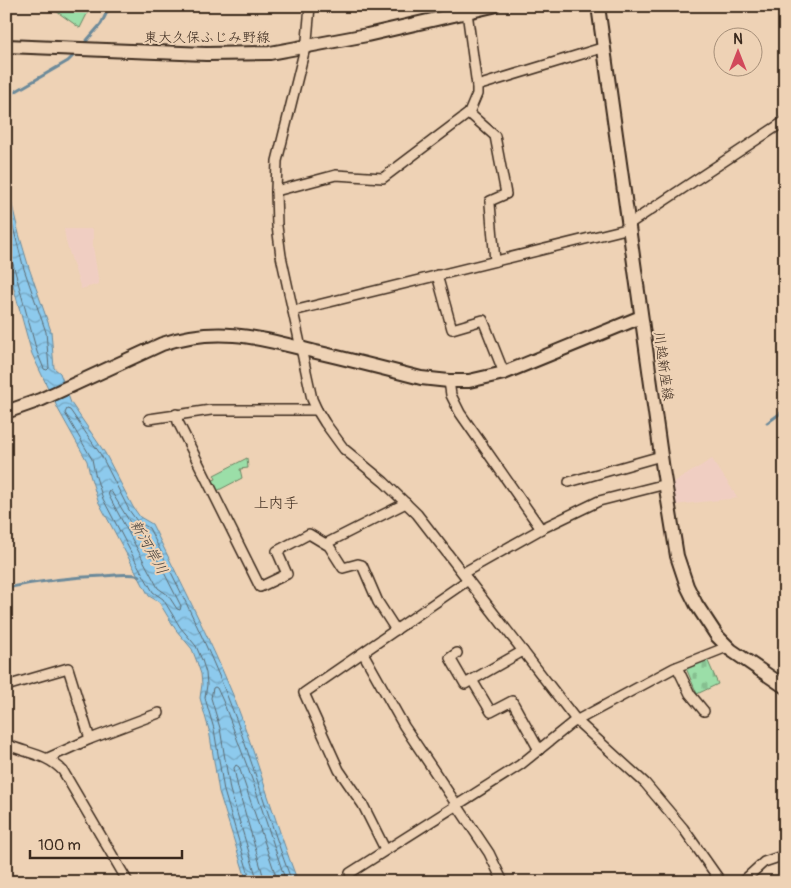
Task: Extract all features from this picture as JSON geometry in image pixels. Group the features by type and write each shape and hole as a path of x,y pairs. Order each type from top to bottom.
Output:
{"main road":[{"name":"東大久保ふじみ野線","path":"6,46 98,51 270,53 367,35 493,6"},
{"name":"川越新座線","path":"598,6 674,540 687,586 709,625 728,647 785,687"},
{"path":"6,412 27,406 162,344 198,335 234,334 252,337 421,378 449,382 469,381 504,373 642,317"}],"street":[{"path":"310,6 305,48 277,161 276,191 279,241 312,399 317,410 344,449 384,482 417,514 577,721 644,783 683,828 721,882"},
{"path":"276,191 336,175 383,178 469,113 477,94 477,86 467,12"},
{"path":"477,86 605,47"},
{"path":"469,113 494,136 506,194 490,201 495,261"},
{"path":"293,311 630,226 785,121"},
{"path":"437,276 452,329 483,320 504,373"},
{"path":"449,382 451,395 460,413 541,529"},
{"path":"150,419 211,410 317,410"},
{"path":"176,414 182,431 260,588 288,574 277,551 309,534 327,544 343,568 358,564 362,565 378,602 396,630"},
{"path":"570,482 661,456"},
{"path":"385,849 364,804 339,770 304,693 396,630 465,577 541,529 599,501 666,484"},
{"path":"327,544 406,503"},
{"path":"350,873 385,849 520,766 557,734 577,721 677,667 728,647"},
{"path":"458,653 450,658 465,684 523,651"},
{"path":"362,653 404,726 489,853 503,882"},
{"path":"677,667 690,694 704,711"},
{"path":"6,686 68,668 90,739"},
{"path":"472,680 491,712 512,701 540,750"},
{"path":"48,758 90,739 159,714"},
{"path":"6,744 48,758 57,764 69,778 128,882"},
{"path":"742,882 764,862 785,855"}],"shaded area":[{"path":"64,229 93,229 93,246 99,284 81,289 66,242"},
{"path":"712,459 738,498 674,505 671,484"}],"green space":[{"path":"53,6 91,6 80,28 53,9"},
{"path":"247,458 248,468 240,469 242,478 217,491 211,481 216,479 214,475"},
{"path":"707,659 718,684 697,694 686,668"}],"water":[{"name":"新河岸川","path":"6,21 7,59 12,105 7,142 7,172 19,234 51,331 54,368 60,373 71,403 105,453 133,507 140,517 152,524 204,630 242,718 298,882 247,882 219,792 209,730 200,698 201,674 192,649 176,630 159,602 149,596 98,501 87,461 58,409 32,354 6,257"}],"waterway":[{"path":"82,46 101,24 110,6"},
{"path":"6,97 68,61 76,53"},
{"path":"767,423 785,410"},
{"path":"6,588 67,578 122,574 140,576"}],"district":[{"name":"上内手","path":"276,503"}]}
